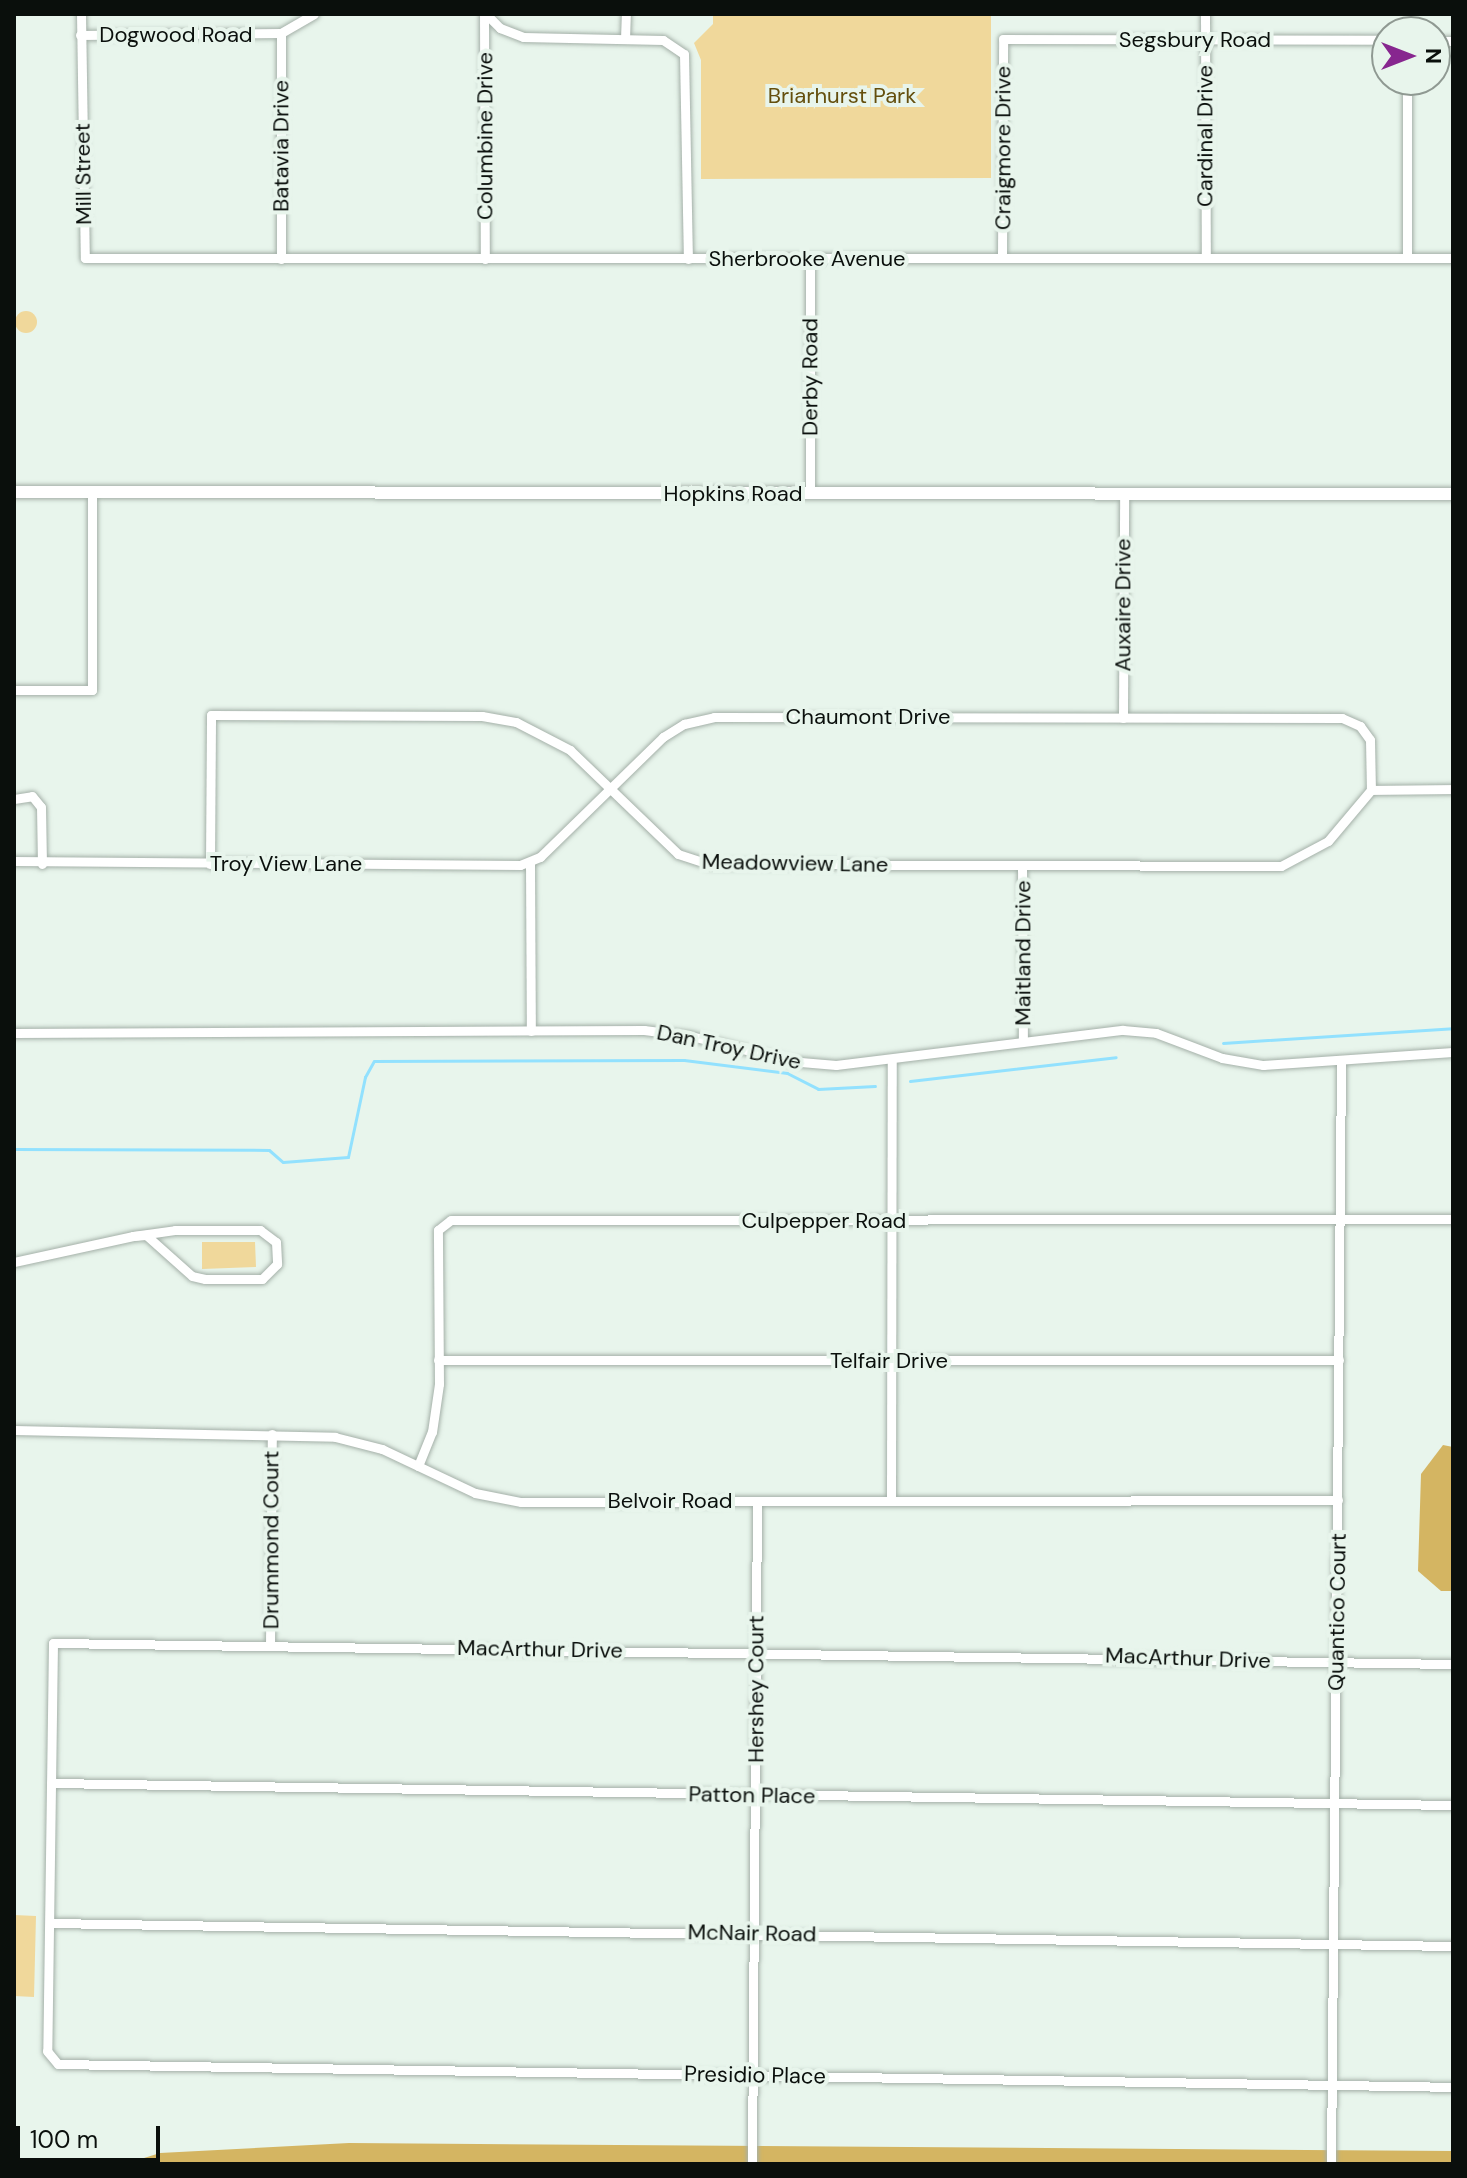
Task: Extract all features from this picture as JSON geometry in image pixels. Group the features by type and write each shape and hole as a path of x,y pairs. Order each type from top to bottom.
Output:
{"street":[{"name":"Mill Street","path":"81,14 85,258 160,257"},
{"name":"Dogwood Road","path":"80,35 281,33 314,14"},
{"path":"485,14 500,28 523,37 671,42 687,60 688,259"},
{"name":"Columbine Drive","path":"485,14 485,259"},
{"path":"625,39 626,14"},
{"name":"Cardinal Drive","path":"1205,14 1206,258"},
{"name":"Batavia Drive","path":"281,33 281,259"},
{"name":"Segsbury Road","path":"1003,39 1371,40"},
{"name":"Craigmore Drive","path":"1002,258 1003,39"},
{"path":"1407,96 1407,258"},
{"name":"Sherbrooke Avenue","path":"160,257 810,260 1453,258"},
{"name":"Derby Road","path":"810,260 810,494"},
{"name":"Hopkins Road","path":"14,492 1453,494"},
{"path":"14,690 92,690 92,493"},
{"name":"Auxaire Drive","path":"1123,718 1124,493"},
{"name":"Meadowview Lane","path":"210,864 211,715 499,718 557,740 678,854 698,863 1281,866 1328,841 1371,790"},
{"name":"Chaumont Drive","path":"530,863 608,787 673,730 714,717 1342,718 1360,726 1370,740 1371,790"},
{"path":"1371,790 1453,789"},
{"path":"14,799 32,796 41,807 42,864"},
{"name":"Troy View Lane","path":"14,861 42,864 530,863"},
{"path":"530,863 531,1031"},
{"name":"Maitland Drive","path":"1022,865 1023,1041"},
{"name":"Dan Troy Drive","path":"14,1033 176,1036 668,1032 808,1064 892,1060 1023,1041 1139,1030 1242,1062 1341,1060 1453,1052"},
{"path":"891,1500 892,1060"},
{"name":"Quantico Court","path":"1331,2164 1341,1060"},
{"name":"Culpepper Road","path":"418,1466 436,1408 438,1230 451,1220 1453,1219"},
{"path":"14,1262 133,1236 175,1230 260,1230 276,1242 277,1264 262,1279 205,1279 192,1276 146,1235 133,1236"},
{"name":"Telfair Drive","path":"438,1360 1339,1360"},
{"name":"Belvoir Road","path":"14,1430 272,1434 359,1442 475,1493 521,1502 1338,1500"},
{"name":"Drummond Court","path":"270,1646 272,1434"},
{"name":"Hershey Court","path":"752,2164 757,1501"},
{"name":"MacArthur Drive","path":"58,2064 47,2051 53,1643 756,1651 1453,1664"},
{"name":"Patton Place","path":"51,1783 1453,1805"},
{"name":"McNair Road","path":"50,1923 1453,1946"},
{"name":"Presidio Place","path":"58,2064 1453,2087"}],"green space":[{"name":"Briarhurst Park","path":"713,14 991,14 991,178 701,179 701,60 694,43 713,24"},
{"path":"26,311 34,314 37,322 34,330 26,333 18,330 15,322 18,314"},
{"path":"202,1242 255,1242 256,1267 202,1269"},
{"path":"14,1915 36,1916 34,1997 14,1996"}],"shaded area":[{"path":"1443,1445 1453,1447 1453,1591 1441,1591 1418,1571 1421,1474"},
{"path":"349,2143 1453,2151 1453,2164 125,2164 160,2153"}],"waterway":[{"path":"1223,1043 1453,1028"},
{"path":"910,1081 1116,1057"},
{"path":"14,1149 269,1150 283,1162 348,1157 365,1077 374,1061 684,1060 787,1073 818,1089 875,1086"}]}
